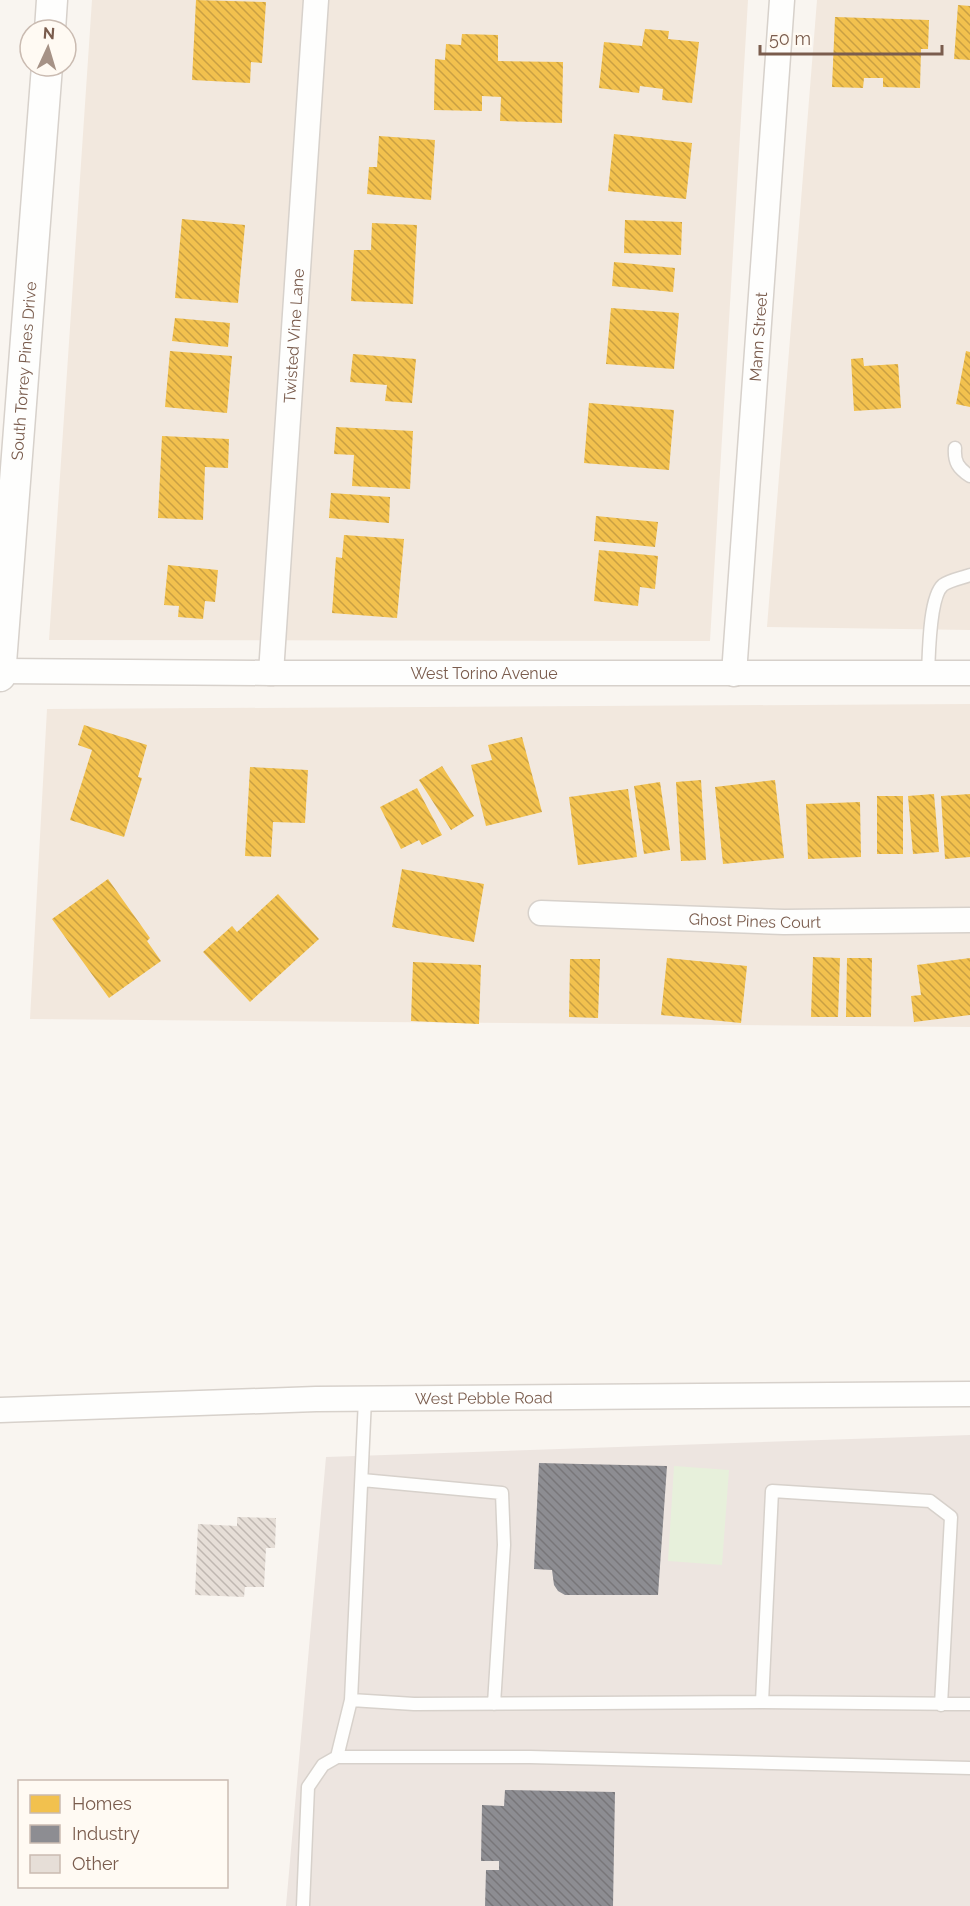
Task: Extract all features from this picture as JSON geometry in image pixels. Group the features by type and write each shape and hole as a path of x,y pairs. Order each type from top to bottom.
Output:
{"street":[{"path":"51,18 52,0"},
{"name":"Twisted Vine Lane","path":"271,673 316,0"},
{"name":"Mann Street","path":"734,674 782,0"},
{"name":"South Torrey Pines Drive","path":"0,673 46,78"},
{"name":"West Torino Avenue","path":"0,673 970,674"},
{"name":"Ghost Pines Court","path":"541,913 784,922 970,920"},
{"name":"West Pebble Road","path":"0,1410 366,1399 970,1394"}],"lane":[{"path":"955,448 954,461 970,476"},
{"path":"928,674 934,599 941,587 970,575"},
{"path":"337,1756 351,1700 366,1399"},
{"path":"362,1480 502,1493 504,1545 494,1704"},
{"path":"762,1702 772,1491 930,1501 951,1517 941,1705"},
{"path":"351,1700 414,1704 762,1702 970,1704"},
{"path":"303,1906 308,1787 323,1765 337,1756 530,1757 970,1768"}],"shaded area":[{"path":"92,0 748,0 710,641 49,640"},
{"path":"817,0 970,0 970,630 767,627"},
{"path":"970,704 970,1027 30,1019 47,709"},
{"path":"970,1435 970,1906 286,1906 326,1457"}],"green space":[{"path":"674,1466 729,1470 722,1565 668,1561"}],"building: Homes":[{"path":"196,0 266,2 262,63 251,62 250,83 192,80"},
{"path":"958,5 970,6 970,60 954,59"},
{"path":"835,17 929,20 928,49 921,49 920,88 883,87 883,78 864,78 863,88 832,87"},
{"path":"645,29 669,31 668,39 699,42 692,103 662,100 663,89 640,86 639,93 599,88 604,42 642,46"},
{"path":"462,34 498,35 498,61 563,62 562,123 500,121 501,97 482,96 482,111 434,110 435,59 445,60 446,44 461,45"},
{"path":"614,134 692,143 686,199 608,191"},
{"path":"379,136 435,140 431,200 367,194 369,167 377,167"},
{"path":"182,219 245,225 238,303 175,298"},
{"path":"625,220 682,222 681,255 624,253"},
{"path":"372,223 417,225 413,304 351,301 354,250 371,250"},
{"path":"614,262 675,268 673,292 612,286"},
{"path":"611,308 679,313 674,369 606,364"},
{"path":"175,318 230,323 228,347 172,341"},
{"path":"170,351 232,356 227,413 165,407"},
{"path":"966,351 970,352 970,407 956,404"},
{"path":"353,354 416,359 412,403 385,401 387,385 350,382"},
{"path":"863,358 864,366 898,364 901,408 854,411 851,359"},
{"path":"589,403 674,410 669,470 584,463"},
{"path":"336,427 413,431 410,489 352,486 354,455 334,454"},
{"path":"162,436 229,439 228,468 205,467 203,520 158,518"},
{"path":"331,493 390,497 389,523 329,518"},
{"path":"596,516 658,522 655,547 594,541"},
{"path":"344,535 404,539 397,618 332,613 336,557 342,558"},
{"path":"599,550 658,556 655,589 640,587 638,606 594,601"},
{"path":"168,565 218,570 215,602 205,601 203,619 178,617 179,606 164,605"},
{"path":"84,725 147,745 138,777 142,778 124,837 70,820 92,750 78,745"},
{"path":"522,737 542,812 486,826 471,765 492,760 488,745"},
{"path":"442,766 474,816 451,830 419,780"},
{"path":"250,767 308,770 305,823 273,822 271,857 245,856"},
{"path":"701,780 706,860 681,861 676,782"},
{"path":"775,780 784,858 723,864 715,787"},
{"path":"660,782 670,850 644,854 634,786"},
{"path":"417,788 442,835 422,845 419,840 401,849 380,807"},
{"path":"628,789 637,857 578,865 569,797"},
{"path":"934,794 939,852 913,854 908,796"},
{"path":"970,794 970,857 945,859 941,796"},
{"path":"877,796 903,796 903,854 877,854"},
{"path":"860,802 861,857 808,859 806,804"},
{"path":"402,869 484,884 474,942 392,927"},
{"path":"108,879 150,938 147,941 161,961 109,998 52,919"},
{"path":"278,894 319,939 250,1002 203,952 232,926 237,932"},
{"path":"813,957 840,958 838,1017 811,1017"},
{"path":"667,958 747,966 741,1023 661,1015"},
{"path":"847,958 872,958 871,1017 846,1017"},
{"path":"970,958 970,1015 914,1022 911,996 921,995 917,965"},
{"path":"570,959 600,959 598,1018 569,1017"},
{"path":"413,962 481,965 479,1024 411,1021"}],"building: Industry":[{"path":"539,1463 667,1466 658,1595 565,1595 554,1585 552,1570 534,1569"},
{"path":"505,1790 615,1792 613,1906 485,1906 486,1870 499,1870 499,1861 481,1861 482,1805 504,1806"}],"building: Other":[{"path":"237,1517 276,1518 275,1548 266,1548 264,1587 245,1587 244,1597 195,1595 198,1524 237,1526"}]}
